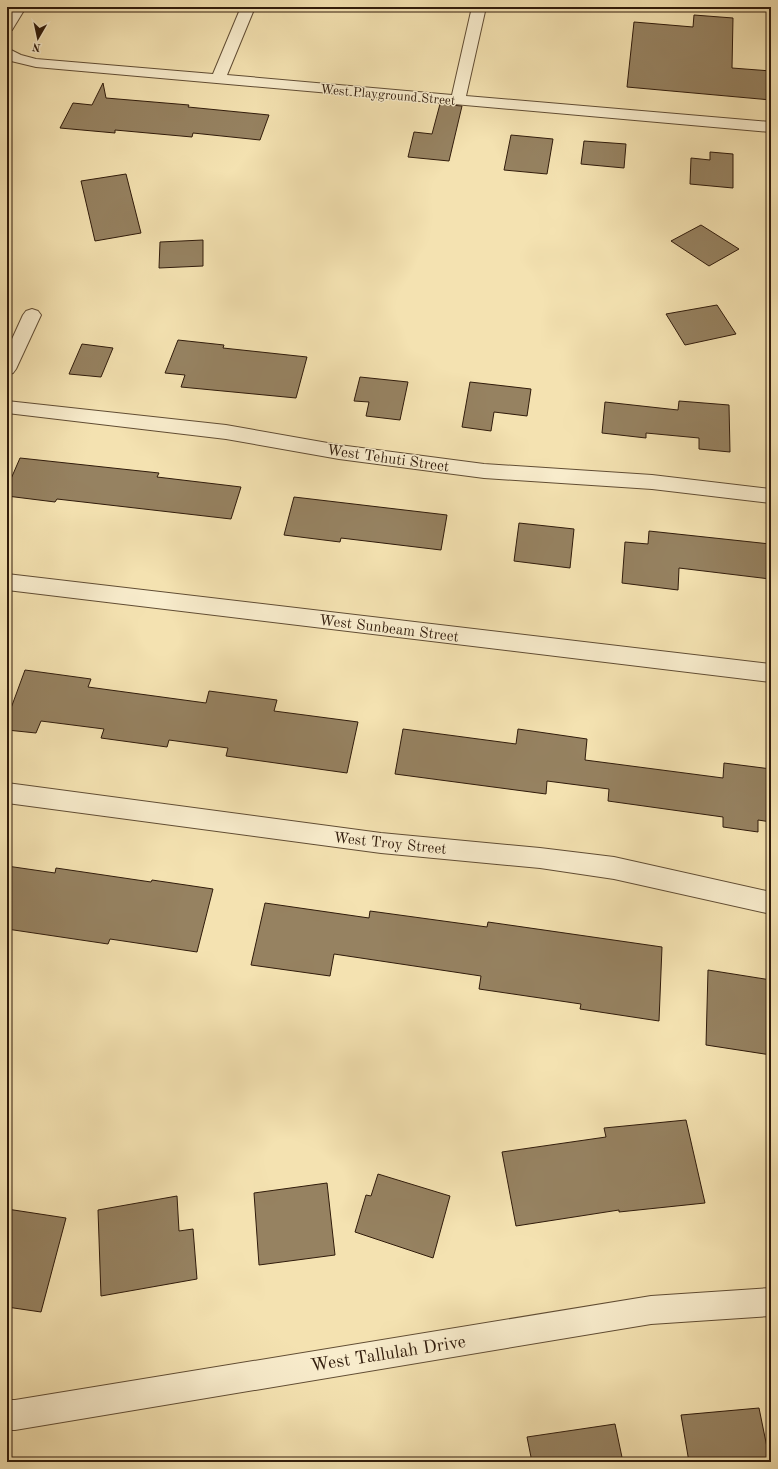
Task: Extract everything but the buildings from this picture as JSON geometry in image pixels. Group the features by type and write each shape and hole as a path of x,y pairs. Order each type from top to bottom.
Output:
{"street":[{"path":"7,27 19,7"},
{"path":"218,79 248,7"},
{"path":"458,100 479,7"},
{"name":"West Playground Street","path":"7,52 16,58 36,63 771,127"},
{"path":"7,369 32,315"},
{"name":"West Tehuti Street","path":"7,408 226,432 339,452 484,471 652,482 771,496"},
{"name":"West Sunbeam Street","path":"7,582 771,673"},
{"name":"West Troy Street","path":"7,793 381,843 540,858 614,868 771,904"},
{"name":"West Tallulah Drive","path":"7,1414 31,1412 651,1310 771,1302"}]}
